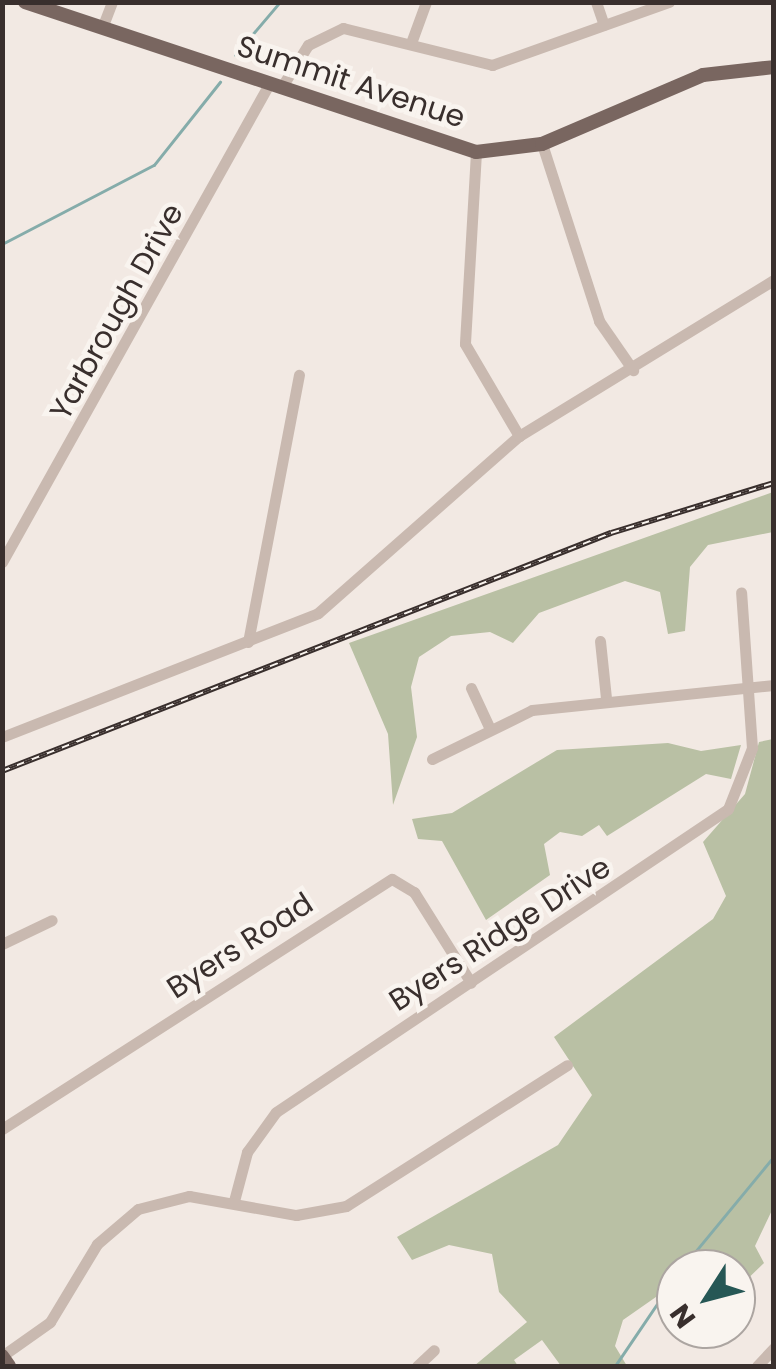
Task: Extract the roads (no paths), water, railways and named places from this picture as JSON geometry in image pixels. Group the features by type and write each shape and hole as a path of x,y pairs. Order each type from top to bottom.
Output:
{"main road":[{"name":"Summit Avenue","path":"25,2 476,152 542,144 691,78 774,68"},
{"path":"2,1356 9,1366"}],"street":[{"path":"102,28 112,2"},
{"path":"411,42 426,2"},
{"path":"596,2 604,25"},
{"name":"Yarbrough Drive","path":"2,562 275,86 295,58 331,31 358,27 492,65 669,2"},
{"path":"542,144 599,321 633,370"},
{"path":"476,152 465,344 519,436"},
{"path":"2,737 248,642 353,590 519,436 633,370 774,280"},
{"path":"248,642 299,376"},
{"name":"Byers Ridge Drive","path":"234,1201 247,1152 276,1112 728,809 752,748 740,592"},
{"path":"600,641 606,698"},
{"path":"432,759 532,710 606,698 750,690 774,685"},
{"path":"472,688 490,729"},
{"name":"Byers Road","path":"2,1129 392,879 414,892 470,982"},
{"path":"2,944 52,920"},
{"path":"2,1356 50,1322 97,1244 138,1208 189,1196 296,1215 346,1206 566,1065"},
{"path":"757,1366 774,1348"},
{"path":"418,1366 434,1350"}],"waterway":[{"path":"235,55 280,2"},
{"path":"2,244 154,165 220,82"},
{"path":"697,1249 774,1156"},
{"path":"615,1366 656,1306"}],"railway":[{"path":"2,771 611,533 774,483"}]}
